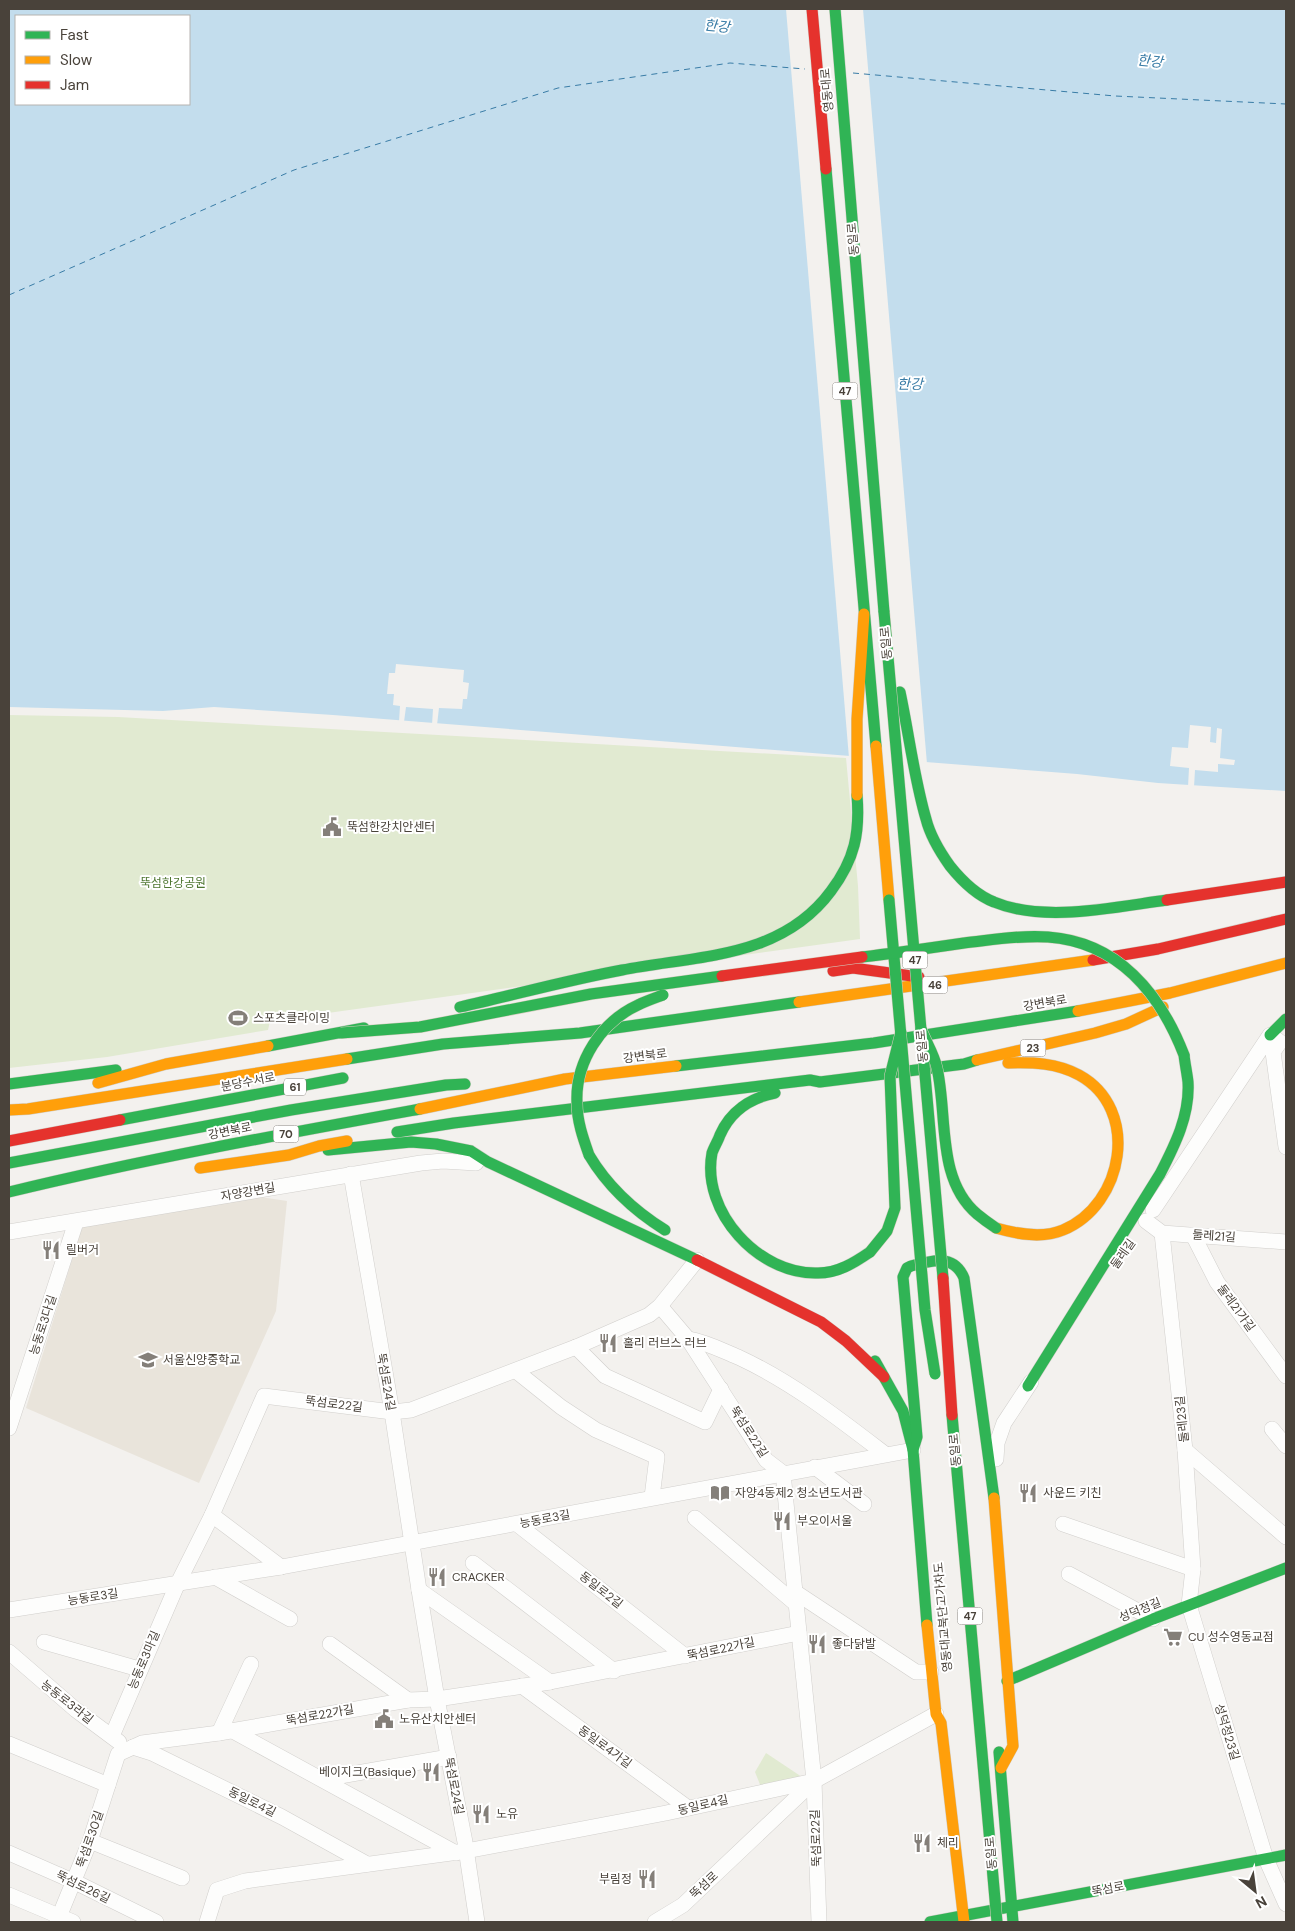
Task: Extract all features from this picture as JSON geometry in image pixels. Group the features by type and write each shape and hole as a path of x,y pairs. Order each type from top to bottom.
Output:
{"main road":[{"name":"영동대로","path":"812,9 825,169"},
{"name":"영동대로","path":"835,9 848,170"},
{"name":"동일로","path":"825,169 925,1310"},
{"name":"동일로","path":"848,170 884,612 946,1309 949,1378 997,1922"},
{"path":"884,612 922,805 933,839 941,855 960,878 983,896 1008,907 1043,911 1075,911 1286,882"},
{"path":"9,1084 166,1064 341,1033 393,1020 490,1001 591,976 701,959 747,948 794,927 811,914 831,893 844,872 856,842 858,803 856,798 857,719 864,614"},
{"name":"46","path":"9,1109 28,1109 444,1044 580,1032 953,982 1158,949 1286,919"},
{"path":"341,1033 396,1030 483,1016 544,1002 591,994 996,939 1030,936 1058,938 1086,944 1110,957 1136,975 1152,992 1168,1014 1178,1035 1184,1055 1188,1086 1184,1113 1176,1143 1160,1174 1028,1386"},
{"name":"강변북로","path":"9,1192 93,1172 449,1104 565,1079 874,1042 1012,1022 1116,1004 1286,963"},
{"path":"672,1233 645,1218 617,1195 605,1181 589,1155 578,1124 576,1091 583,1060 601,1032 628,1009 644,1000 663,995 754,982 853,968 953,982"},
{"name":"23","path":"901,1032 890,1076 895,1208 887,1231 870,1252 849,1267 822,1273 799,1271 774,1264 747,1245 736,1234 726,1220 714,1194 711,1182 711,1157 720,1132 736,1112 758,1098 772,1093 810,1088 820,1082 964,1064 982,1058 1113,1028 1236,976"},
{"path":"1279,1038 1286,1019"},
{"path":"921,1029 938,1070 951,1176 965,1202 979,1218 996,1228 1022,1235 1044,1234 1064,1230 1087,1216 1099,1203 1114,1174 1119,1141 1111,1111 1092,1085 1081,1076 1067,1069 1031,1063 983,1066 964,1064"},
{"path":"474,1053 580,1032"},
{"path":"83,1087 166,1064"},
{"name":"분당수서로","path":"9,1141 358,1075"},
{"name":"61","path":"9,1163 362,1098 446,1085 565,1079"},
{"path":"289,1155 319,1146 454,1123 810,1080 820,1082"},
{"path":"9,1109 64,1092"},
{"path":"193,1170 358,1146 411,1142 436,1144 471,1151 488,1162 698,1260 821,1322 846,1341 884,1377"},
{"path":"36,1187 68,1190"},
{"path":"724,1260 820,1311 859,1342 876,1363 884,1377 903,1412 908,1436 919,1448"},
{"path":"963,1919 942,1717 931,1672 919,1448 903,1277 907,1268 914,1264 950,1261 960,1268 964,1278 992,1478 1012,1746 1001,1768"},
{"path":"946,1309 960,1351"},
{"path":"919,1448 922,1407 920,1325 925,1310"},
{"name":"47","path":"925,1310 936,1389"},
{"name":"성덕정길","path":"1007,1681 1153,1618 1286,1568"},
{"path":"998,1740 1013,1922"},
{"name":"뚝섬로","path":"930,1922 963,1919 1012,1906 1286,1855"},
{"path":"982,1902 983,1922"}],"street":[{"path":"1279,1038 1273,1052 1286,1147"},
{"name":"둘레길","path":"992,1478 996,1466 997,1443 1004,1423 1028,1386 1279,1038"},
{"name":"자양강변길","path":"9,1232 421,1163 444,1161 488,1162"},
{"name":"뚝섬로24길","path":"351,1174 448,1757 461,1852 478,1922"},
{"path":"1146,1221 1162,1233"},
{"name":"능동로3다길","path":"9,1428 12,1409 76,1222"},
{"name":"둘레21길","path":"1162,1233 1286,1242"},
{"name":"둘레23길","path":"1162,1233 1185,1450 1193,1569 1189,1605"},
{"name":"둘레21가길","path":"1193,1235 1217,1282 1286,1376"},
{"name":"뚝섬로22길","path":"212,1515 264,1396 392,1412 412,1410 576,1347 649,1315 660,1306 698,1260"},
{"name":"뚝섬로22길","path":"660,1306 688,1339 766,1460 783,1473 814,1781 818,1922"},
{"path":"688,1339 705,1342 752,1364 788,1384 813,1399 885,1454"},
{"path":"576,1347 606,1376 705,1422 721,1389"},
{"path":"516,1371 561,1407 596,1430 657,1457 652,1497"},
{"path":"1272,1429 1286,1446"},
{"name":"능동로3길","path":"9,1610 281,1567 919,1448"},
{"path":"1185,1450 1286,1538"},
{"path":"815,1467 864,1504"},
{"path":"177,1584 212,1515 281,1567"},
{"path":"696,1518 795,1598 916,1672 931,1672"},
{"name":"동일로2길","path":"517,1524 685,1656"},
{"path":"1063,1524 1193,1569"},
{"path":"472,1562 614,1671"},
{"path":"1069,1574 1153,1618"},
{"path":"215,1577 290,1619"},
{"name":"능동로3마길","path":"112,1736 177,1584"},
{"path":"419,1590 550,1682"},
{"name":"성덕정23길","path":"1189,1605 1266,1859 1286,1904"},
{"name":"뚝섬로22가길","path":"126,1750 142,1742 225,1731 408,1700 438,1699 614,1671 799,1633"},
{"path":"44,1642 139,1670"},
{"path":"330,1644 408,1700"},
{"name":"능동로3라길","path":"9,1652 76,1710 112,1736 126,1750"},
{"path":"250,1664 225,1731 323,1779 461,1852"},
{"name":"동일로4가길","path":"522,1686 688,1808"},
{"name":"동일로4길","path":"207,1922 217,1890 245,1880 461,1852 566,1833 814,1781 942,1717"},
{"path":"9,1744 108,1785"},
{"name":"동일로4길","path":"126,1750 152,1754 282,1817 367,1864"},
{"name":"뚝섬로30길","path":"58,1919 75,1882 108,1785 126,1750"},
{"path":"323,1779 448,1757"},
{"name":"뚝섬로","path":"655,1922 683,1905 814,1781"},
{"path":"90,1841 182,1878"},
{"name":"뚝섬로26길","path":"9,1853 75,1882 156,1922"},
{"path":"9,1895 58,1919 74,1922"}],"shaded area":[{"name":"서울신양중학교","path":"228,1192 287,1201 276,1311 199,1483 26,1408 84,1221"}],"green space":[{"name":"뚝섬한강공원","path":"9,715 118,717 846,758 858,886 860,939 270,1021 268,1030 107,1057 9,1068"},
{"path":"766,1753 805,1779 761,1787 755,1772"}],"water":[{"name":"한강","path":"9,9 1286,9 1286,791 1158,783 1077,774 333,715 214,707 163,711 9,707"}],"pier":[{"path":"786,9 863,9 927,764 849,758"},
{"path":"396,664 464,670 463,682 469,683 467,699 463,699 462,709 439,708 437,725 432,725 433,709 406,707 404,722 399,722 400,706 393,705 394,694 387,694 389,673 395,673"},
{"path":"1190,725 1211,727 1210,742 1216,743 1217,728 1222,729 1220,758 1235,760 1234,765 1218,764 1218,772 1195,770 1194,787 1188,787 1189,768 1170,766 1172,747 1188,748"}],"ferry route":[{"path":"9,295 294,170 558,88 730,63 805,69"},
{"path":"853,73 1115,96 1286,104"}],"traffic: fast":[{"path":"835,9 884,612"},
{"path":"826,169 876,746"},
{"path":"884,612 943,1278"},
{"path":"900,692 918,788 930,831 950,866 975,891 994,902 1035,912 1079,912 1167,900"},
{"path":"460,1007 602,974 736,950 763,942 788,930 811,913 831,891 846,868 851,857 858,822 857,795"},
{"path":"889,900 925,1310 935,1374"},
{"path":"862,957 1016,937 1048,937 1073,941 1095,949 1115,960 1133,975 1149,992 1162,1011 1184,1055"},
{"path":"341,1033 420,1027 591,994 722,976"},
{"path":"589,1155 577,1110 580,1073 586,1058 602,1033 625,1012 663,995"},
{"path":"347,1059 443,1044 580,1033 799,1002"},
{"path":"676,1066 874,1043 1078,1011"},
{"path":"1270,1035 1286,1019"},
{"path":"268,1046 364,1028"},
{"path":"921,1029 937,1068 946,1146 949,1165 955,1183 964,1200 977,1214 996,1228"},
{"path":"870,1252 887,1231 895,1208 890,1076 901,1032"},
{"path":"1028,1386 1160,1174 1171,1152 1187,1106 1188,1082 1184,1055"},
{"path":"397,1132 454,1123 810,1080 820,1082 964,1064 977,1060"},
{"path":"9,1084 116,1070"},
{"path":"120,1120 343,1078"},
{"path":"9,1163 291,1110 446,1085 465,1084"},
{"path":"775,1093 757,1098 735,1113 724,1127 712,1153 711,1175 716,1197 725,1217 739,1236 756,1251 775,1263 796,1271 825,1273 852,1263 870,1252"},
{"path":"9,1192 163,1158 420,1109"},
{"path":"328,1150 411,1142 436,1144 471,1151 488,1162 697,1260"},
{"path":"589,1155 596,1167 622,1197 665,1230"},
{"path":"927,1625 913,1450 917,1437 903,1277 907,1268 911,1266 934,1261 948,1262 960,1270 964,1278 994,1498"},
{"path":"875,1361 903,1411 913,1450"},
{"path":"952,1415 997,1922"},
{"path":"1007,1681 1153,1619 1286,1568"},
{"path":"999,1752 1013,1922"},
{"path":"930,1922 1286,1855"}],"traffic: slow":[{"path":"857,795 857,719 864,614"},
{"path":"876,746 889,900"},
{"path":"799,1002 1093,960"},
{"path":"1078,1011 1170,993 1286,963"},
{"path":"977,1060 1095,1033 1126,1024 1163,1007"},
{"path":"98,1083 166,1064 268,1046"},
{"path":"9,1110 28,1109 347,1059"},
{"path":"996,1228 1021,1234 1047,1234 1063,1230 1084,1218 1100,1200 1111,1179 1117,1156 1117,1132 1111,1110 1099,1090 1079,1075 1062,1068 1035,1063 1008,1063"},
{"path":"420,1109 565,1079 676,1066"},
{"path":"200,1168 289,1155 319,1146 347,1141"},
{"path":"994,1498 1013,1746 1001,1768"},
{"path":"927,1625 936,1714 941,1723 964,1922"}],"traffic: jam":[{"path":"812,9 826,169"},
{"path":"1167,900 1286,882"},
{"path":"1093,960 1158,949 1286,919"},
{"path":"722,976 862,957"},
{"path":"833,971 853,968 919,977"},
{"path":"9,1141 120,1120"},
{"path":"697,1260 821,1322 846,1341 884,1377"},
{"path":"943,1278 952,1415"}],"place":[{"name":"뚝섬한강치안센터","path":"332,827"},
{"name":"스포츠클라이밍","path":"238,1018"},
{"name":"릴버거","path":"51,1250"},
{"name":"홀리 러브스 러브","path":"608,1343"},
{"name":"서울신양중학교","path":"148,1360"},
{"name":"자양4동제2 청소년도서관","path":"720,1493"},
{"name":"사운드 키친","path":"1028,1493"},
{"name":"부오이서울","path":"782,1521"},
{"name":"CRACKER","path":"437,1577"},
{"name":"CU 성수영동교점","path":"1173,1637"},
{"name":"좋다닭발","path":"817,1644"},
{"name":"노유산치안센터","path":"384,1719"},
{"name":"베이지크(Basique)","path":"431,1772"},
{"name":"노유","path":"481,1814"},
{"name":"체리","path":"922,1843"},
{"name":"부림정","path":"647,1879"}]}
